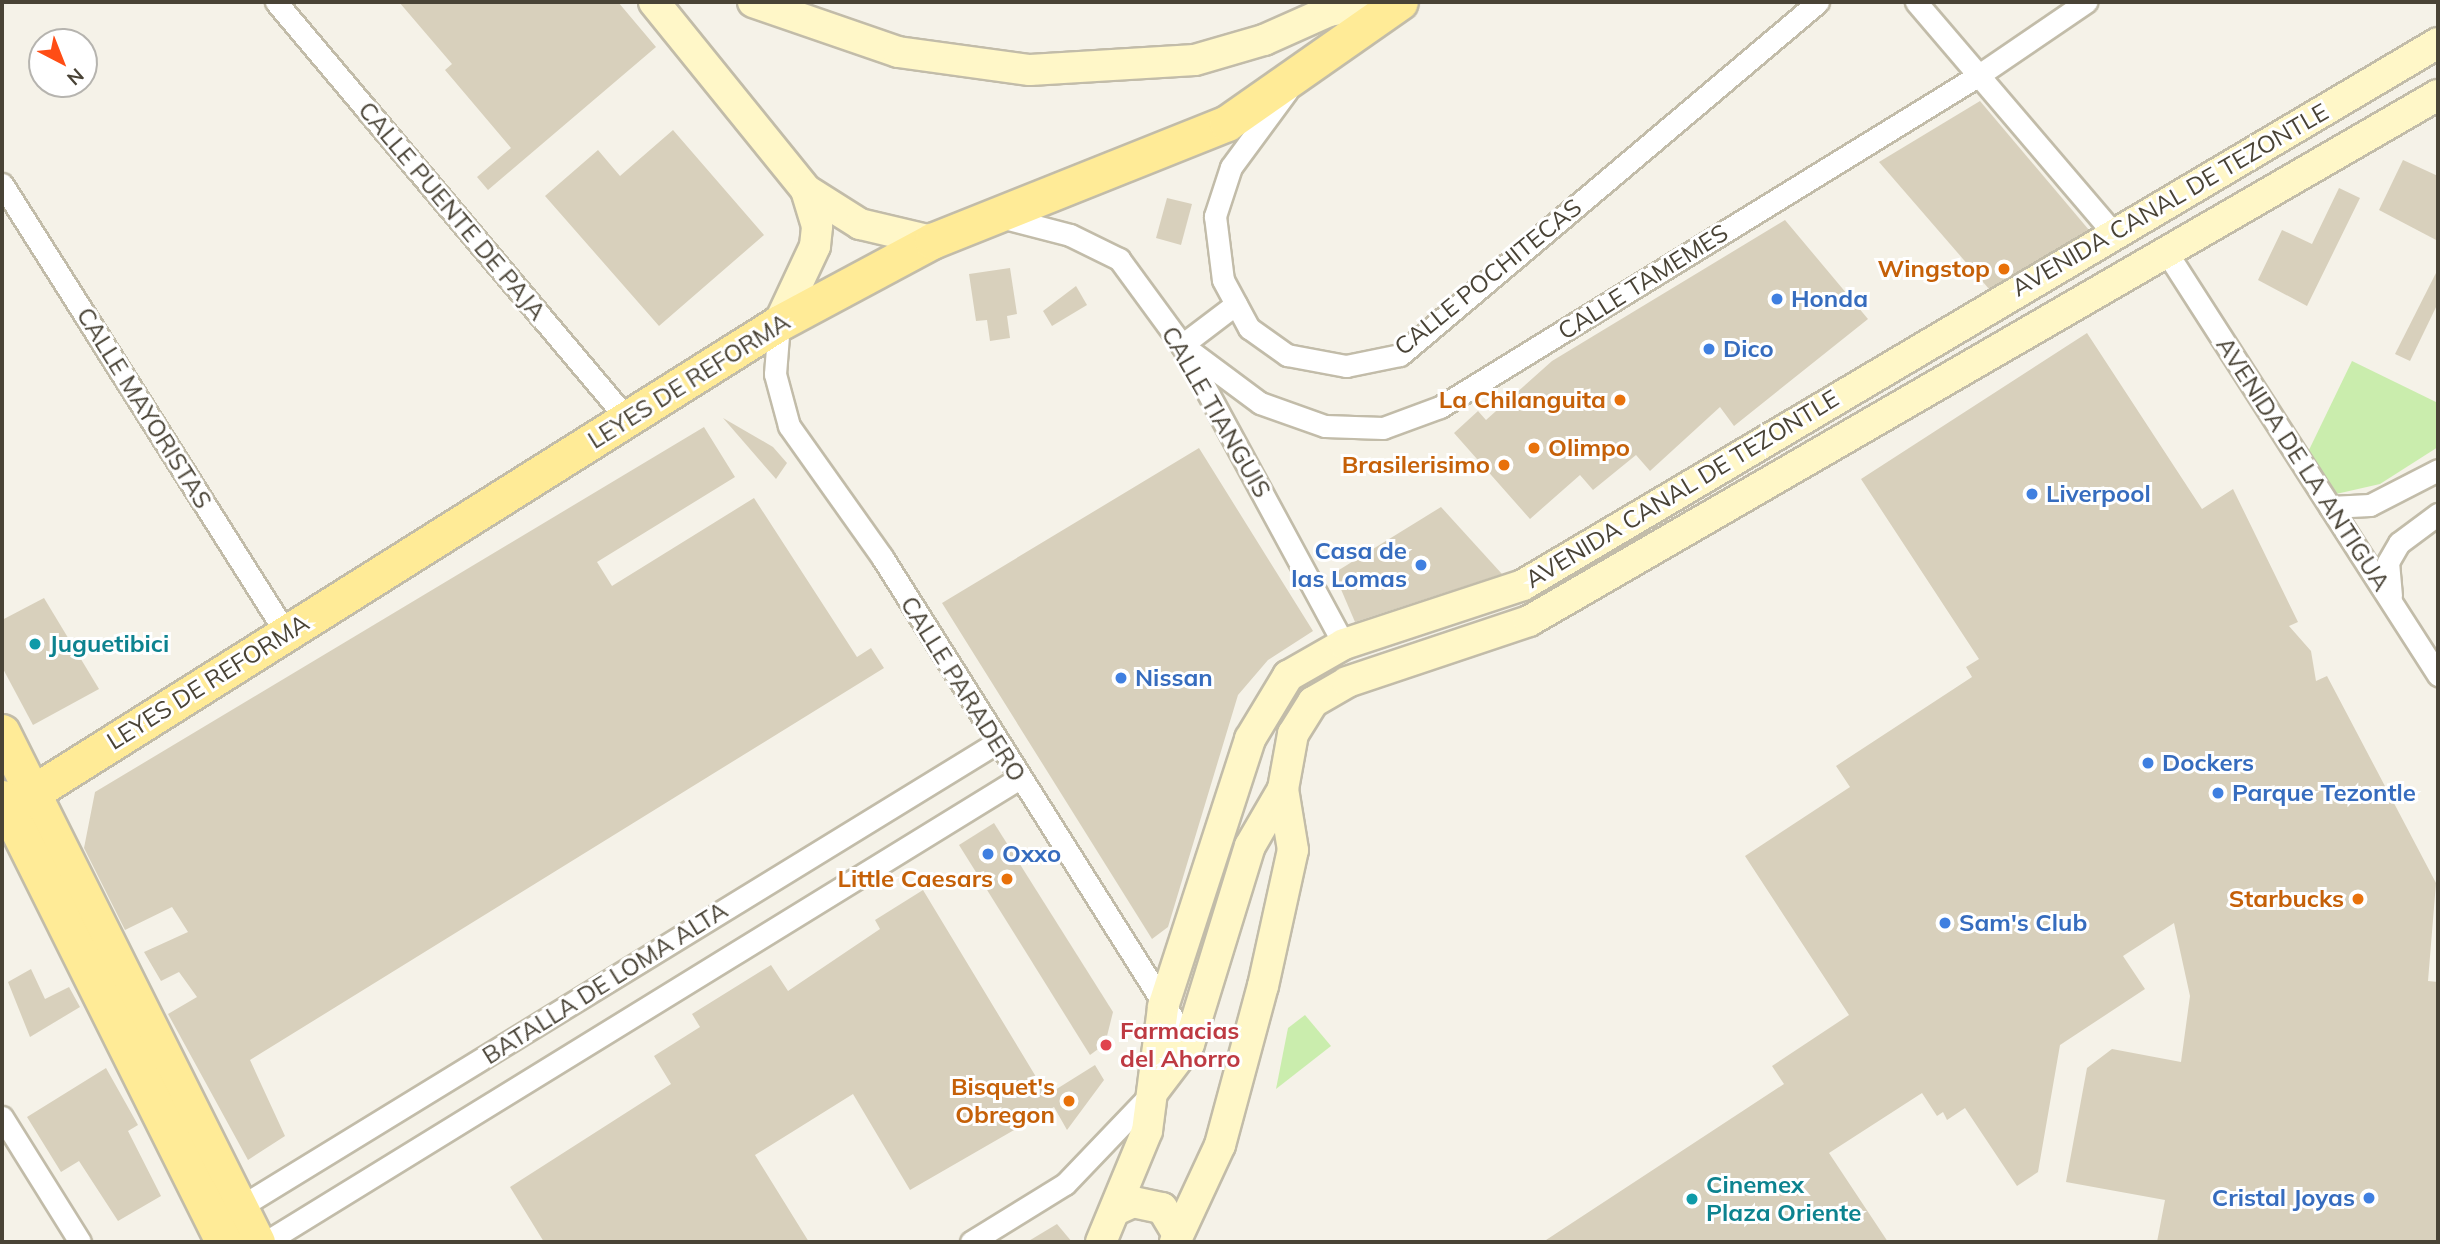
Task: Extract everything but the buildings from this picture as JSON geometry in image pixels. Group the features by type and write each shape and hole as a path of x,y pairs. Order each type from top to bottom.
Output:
{"main road":[{"path":"654,2 806,190 860,224 932,242"},
{"path":"753,2 898,52 1030,70 1195,60 1264,40 1329,10 1379,2"},
{"name":"LEYES DE REFORMA","path":"11,803 628,420 779,323 932,242 1001,217 1227,123 1294,81 1400,2"},
{"name":"AVENIDA CANAL DE TEZONTLE","path":"1101,1242 1118,1209 1154,1090 1163,1007 1267,702 1303,664 1343,644 1523,585 2113,233 2438,43"},
{"name":"AVENIDA CANAL DE TEZONTLE","path":"1154,1090 1189,1044 1250,846 1283,789 1301,717 1330,689 1529,621 2438,95"},
{"path":"779,323 815,246 817,226 806,190"},
{"path":"2,732 11,803 225,1225 257,1242"},
{"name":"AVENIDA CANAL DE TEZONTLE","path":"1176,1239 1220,1145 1263,986 1293,850 1283,789"},
{"path":"1118,1209 1133,1202 1162,1208 1176,1239"}],"street":[{"name":"CALLE PUENTE DE PAJA","path":"276,2 628,420"},
{"name":"CALLE POCHITECAS","path":"1294,81 1231,167 1215,216 1223,280 1249,328 1287,355 1346,366 1400,355 1818,2"},
{"path":"1916,2 2113,233"},
{"name":"CALLE TAMEMES","path":"1182,345 1260,403 1325,426 1383,428 1440,407 1979,75 2086,2"},
{"name":"CALLE MAYORISTAS","path":"2,184 286,633"},
{"name":"CALLE TIANGUIS","path":"1001,217 1070,235 1119,259 1182,345 1343,644"},
{"name":"AVENIDA DE LA ANTIGUA","path":"2167,253 2438,675"},
{"path":"1182,345 1236,304"},
{"name":"CALLE PARADERO","path":"779,323 775,374 789,426 875,547 1018,779 1189,1044"},
{"path":"2330,507 2370,505 2438,470"},
{"path":"2391,602 2388,562 2399,542 2438,514"},
{"name":"BATALLA DE LOMA ALTA","path":"225,1225 996,743"},
{"name":"BATALLA DE LOMA ALTA","path":"266,1242 1018,779"},
{"path":"971,1242 1065,1184 1154,1090"},
{"path":"2,1117 80,1242"}],"green space":[{"path":"2352,361 2438,403 2438,447 2380,484 2336,494 2308,452"},
{"path":"1305,1015 1331,1046 1276,1089 1288,1028"}],"place":[{"name":"Wingstop","path":"2004,269"},
{"name":"Honda","path":"1777,299"},
{"name":"Dico","path":"1709,349"},
{"name":"La Chilanguita","path":"1620,400"},
{"name":"Olimpo","path":"1534,448"},
{"name":"Brasilerisimo","path":"1504,465"},
{"name":"Liverpool","path":"2032,494"},
{"name":"Casa de las Lomas","path":"1421,565"},
{"name":"Juguetibici","path":"35,644"},
{"name":"Nissan","path":"1121,678"},
{"name":"Dockers","path":"2148,763"},
{"name":"Parque Tezontle","path":"2218,793"},
{"name":"Oxxo","path":"988,854"},
{"name":"Little Caesars","path":"1007,879"},
{"name":"Starbucks","path":"2358,899"},
{"name":"Sam's Club","path":"1945,923"},
{"name":"Farmacias del Ahorro","path":"1106,1045"},
{"name":"Bisquet's Obregon","path":"1069,1101"},
{"name":"Cristal Joyas","path":"2369,1198"},
{"name":"Cinemex Plaza Oriente","path":"1692,1199"}]}
